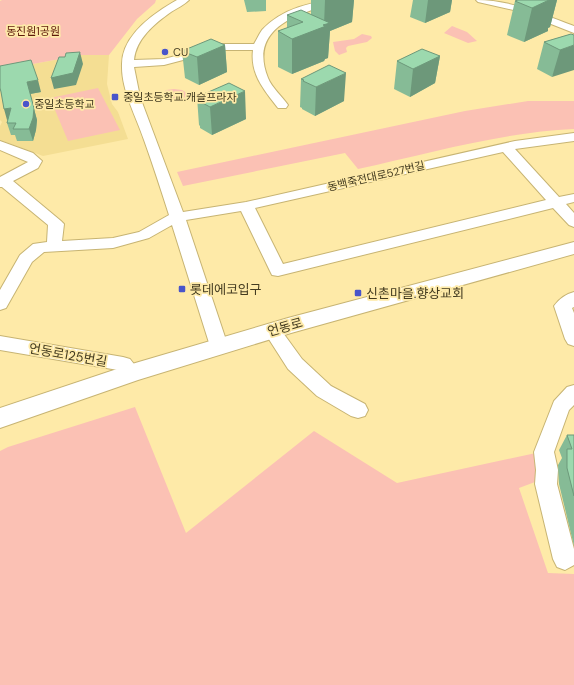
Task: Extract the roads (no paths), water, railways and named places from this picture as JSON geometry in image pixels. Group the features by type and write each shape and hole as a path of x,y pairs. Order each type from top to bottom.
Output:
{"main road":[{"name":"언동로","path":"0,418 132,373 272,330 573,250"}],"street":[{"path":"184,0 166,11 145,29 133,46 129,54 127,64 134,94 178,217 219,346"},
{"path":"282,104 262,77 257,63 258,47 266,33 281,20 306,9 337,0"},
{"path":"481,0 521,9 574,30"},
{"path":"127,64 164,62 221,47 258,47"},
{"name":"동백죽전대로527번길","path":"178,217 246,206 506,147 574,137"},
{"path":"0,145 28,156 35,162 33,165 2,182 56,224 54,246"},
{"path":"506,147 574,222"},
{"path":"246,206 278,271 574,198"},
{"path":"0,304 26,258 39,248 113,242 144,235 160,225 178,217"},
{"path":"574,298 563,306 574,339"},
{"path":"272,330 300,369 324,391 358,410"},
{"name":"언동로125번길","path":"0,343 123,364 132,373"},
{"path":"565,558 546,484 547,470 544,452 561,406 574,392"}],"place":[{"name":"CU","path":"165,52"},
{"name":"중일초등학교.캐슬프라자","path":"115,97"},
{"name":"중일초등학교","path":"26,104"},
{"name":"롯데에코입구","path":"182,289"},
{"name":"신촌마을.향상교회","path":"358,293"}],"park label":[{"name":"동진원1공원","path":"33,31"}]}
